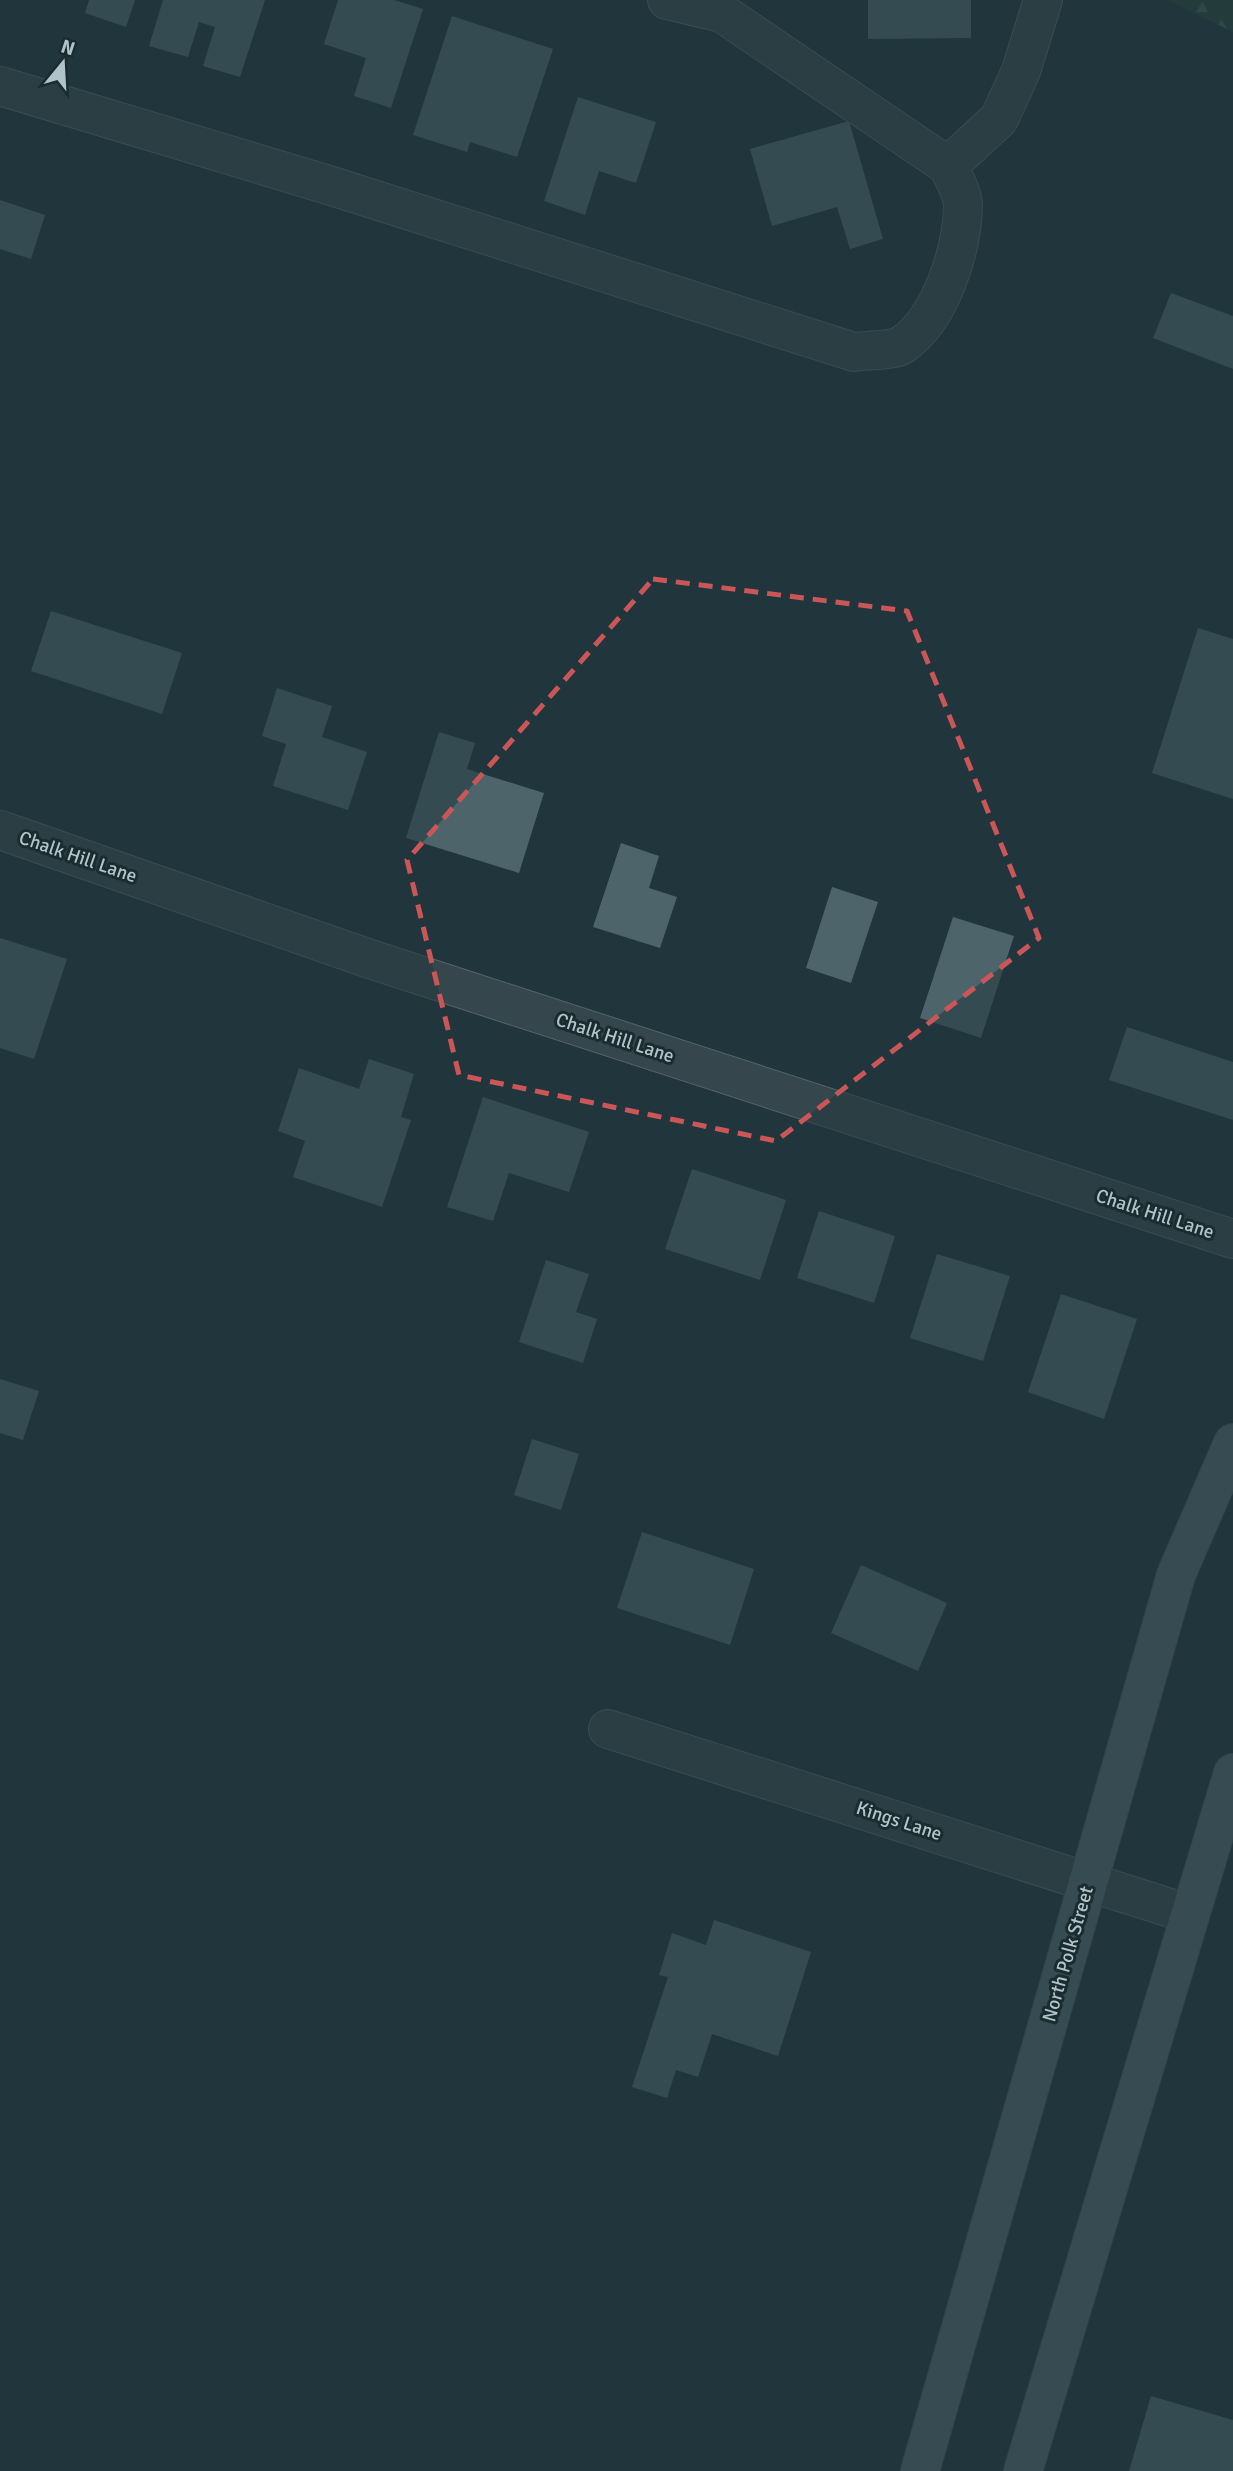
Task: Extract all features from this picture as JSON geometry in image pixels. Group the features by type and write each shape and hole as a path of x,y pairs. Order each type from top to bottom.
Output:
{"main road":[{"name":"North Polk Street","path":"920,2471 1176,1575 1233,1443"},
{"path":"1023,2471 1233,1773"}],"street":[{"path":"0,86 335,187 854,352 900,346 926,322 943,291 957,253 963,203 948,166 724,6 667,0"},
{"path":"948,166 999,119 1021,71 1043,0"},
{"name":"Chalk Hill Lane","path":"0,830 370,958 1233,1239"},
{"name":"Kings Lane","path":"608,1728 1189,1914"}],"highlighted area":[{"path":"653,579 907,611 1039,938 776,1141 459,1075 407,860"}],"green space":[{"path":"1168,0 1233,0 1233,32"}],"building":[{"path":"89,0 135,0 126,27 85,13"},
{"path":"163,0 265,0 240,77 203,66 215,27 199,22 188,57 149,46"},
{"path":"338,0 394,0 423,9 391,108 354,96 366,58 324,44"},
{"path":"868,0 971,0 971,38 868,39"},
{"path":"452,16 553,49 517,157 470,142 467,152 413,135"},
{"path":"578,97 656,122 636,183 599,171 585,215 544,201"},
{"path":"849,121 883,239 850,249 837,207 772,226 750,149"},
{"path":"0,200 45,215 31,259 0,249"},
{"path":"1171,293 1233,316 1233,369 1153,338"},
{"path":"51,611 182,653 162,714 31,671"},
{"path":"1198,628 1233,639 1233,799 1152,773"},
{"path":"277,688 332,706 322,737 367,752 348,810 273,786 286,744 262,736"},
{"path":"439,732 475,743 467,769 544,793 519,873 406,838"},
{"path":"621,843 659,856 649,888 677,897 660,948 593,927"},
{"path":"832,887 878,902 851,983 806,968"},
{"path":"953,917 1014,936 981,1038 920,1018"},
{"path":"0,938 67,959 34,1059 0,1048"},
{"path":"1127,1027 1233,1062 1233,1120 1109,1080"},
{"path":"369,1059 414,1074 401,1117 411,1120 382,1207 293,1177 305,1141 278,1131 299,1068 359,1089"},
{"path":"483,1097 589,1132 569,1192 509,1173 493,1221 447,1207"},
{"path":"692,1169 786,1200 760,1280 665,1249"},
{"path":"819,1211 895,1236 874,1303 797,1278"},
{"path":"937,1254 1010,1276 983,1361 910,1338"},
{"path":"546,1260 589,1274 576,1312 597,1319 583,1363 519,1342"},
{"path":"1061,1294 1137,1319 1104,1419 1028,1392"},
{"path":"0,1379 39,1391 23,1440 0,1433"},
{"path":"532,1439 579,1454 561,1510 514,1495"},
{"path":"642,1532 754,1569 730,1645 617,1608"},
{"path":"861,1565 947,1603 918,1671 831,1633"},
{"path":"714,1920 811,1952 778,2056 712,2034 698,2077 676,2070 667,2098 632,2087 668,1977 659,1975 672,1933 706,1945"},
{"path":"1151,2396 1233,2420 1233,2471 1129,2471"}]}
